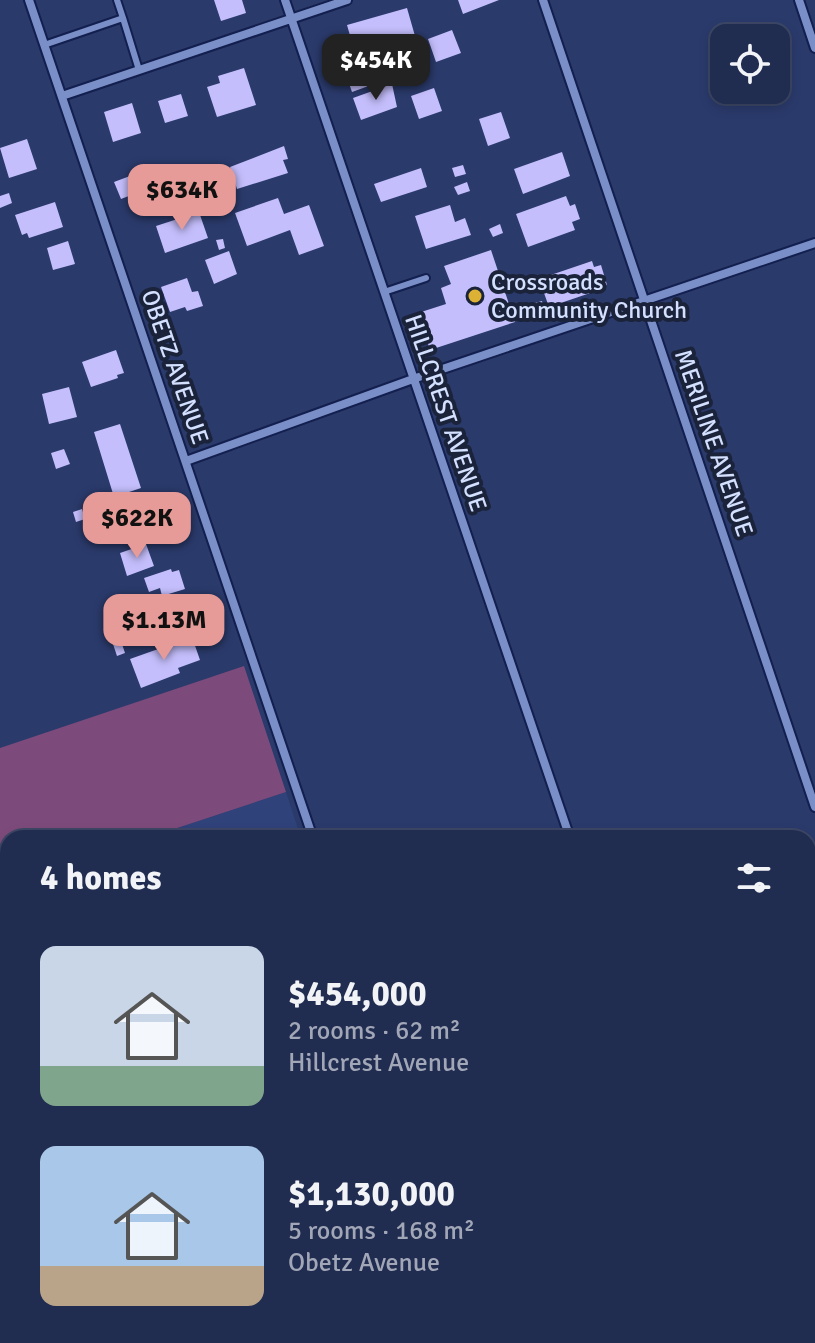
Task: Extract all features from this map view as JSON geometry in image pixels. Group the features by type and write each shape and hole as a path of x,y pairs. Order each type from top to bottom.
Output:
{"street":[{"name":"OBETZ AVENUE","path":"29,0 310,830"},
{"name":"HILLCREST AVENUE","path":"285,0 567,830"},
{"path":"62,96 347,0"},
{"name":"MERILINE AVENUE","path":"543,0 815,807"},
{"path":"799,0 815,48"},
{"path":"186,461 413,379 815,243"}],"lane":[{"path":"117,0 139,70"},
{"path":"44,45 123,18"},
{"path":"384,292 426,278"}],"shaded area":[{"path":"244,666 286,792 171,830 0,830 0,748"},
{"path":"286,792 298,830 171,830"}],"building":[{"path":"214,0 242,0 246,13 221,21"},
{"path":"458,0 499,0 463,14"},
{"path":"407,8 415,36 396,41 398,48 357,60 347,25"},
{"path":"452,30 461,53 436,62 428,39"},
{"path":"421,44 428,63 417,68 410,48"},
{"path":"380,56 388,79 352,92 344,69"},
{"path":"244,68 256,105 217,117 207,87 220,83 218,76"},
{"path":"392,84 397,107 361,120 353,98"},
{"path":"434,88 442,111 419,119 411,96"},
{"path":"181,94 188,116 165,123 158,101"},
{"path":"132,103 141,133 113,142 104,112"},
{"path":"501,112 510,138 488,146 479,119"},
{"path":"27,139 37,169 9,178 0,148"},
{"path":"284,146 288,159 283,160 288,173 237,189 230,167"},
{"path":"562,152 570,176 523,194 514,169"},
{"path":"463,165 466,174 455,177 452,168"},
{"path":"154,167 162,188 135,198 134,194 121,199 114,182"},
{"path":"421,168 427,187 381,202 374,184"},
{"path":"227,170 232,185 224,188 219,173"},
{"path":"207,178 214,196 203,200 196,182"},
{"path":"467,182 470,191 458,195 454,187"},
{"path":"9,193 12,203 0,208 0,196"},
{"path":"566,196 570,206 575,204 580,219 572,222 575,230 528,247 516,214"},
{"path":"278,198 284,214 309,205 324,246 299,255 290,230 247,246 235,213"},
{"path":"55,202 63,227 29,238 27,233 22,235 15,215"},
{"path":"450,205 455,222 465,218 471,235 426,249 415,216"},
{"path":"199,212 208,238 165,253 156,226"},
{"path":"500,224 503,233 493,237 489,229"},
{"path":"223,239 225,248 219,250 216,240"},
{"path":"68,241 75,264 53,270 47,248"},
{"name":"Crossroads Community Church","path":"491,250 515,322 430,350 418,313 446,304 441,288 451,284 444,266"},
{"path":"229,251 237,274 214,284 205,260"},
{"path":"592,261 594,267 601,265 607,285 549,307 539,279"},
{"path":"187,278 192,292 198,291 203,306 170,312 161,287"},
{"path":"542,301 545,314 528,319 525,306"},
{"path":"116,350 124,373 91,387 82,362"},
{"path":"69,387 77,417 49,424 42,394"},
{"path":"120,424 141,488 114,497 94,432"},
{"path":"64,449 70,464 56,469 51,453"},
{"path":"82,509 85,519 76,522 73,512"},
{"path":"146,544 154,566 127,576 120,553"},
{"path":"171,569 172,572 179,570 185,589 162,596 160,588 149,592 144,578"},
{"path":"176,597 185,624 141,639 132,612"},
{"path":"192,637 200,660 178,668 180,673 141,688 130,659"},
{"path":"121,641 125,653 117,656 113,644"}],"place":[{"name":"Crossroads Community Church","path":"475,296"}]}
